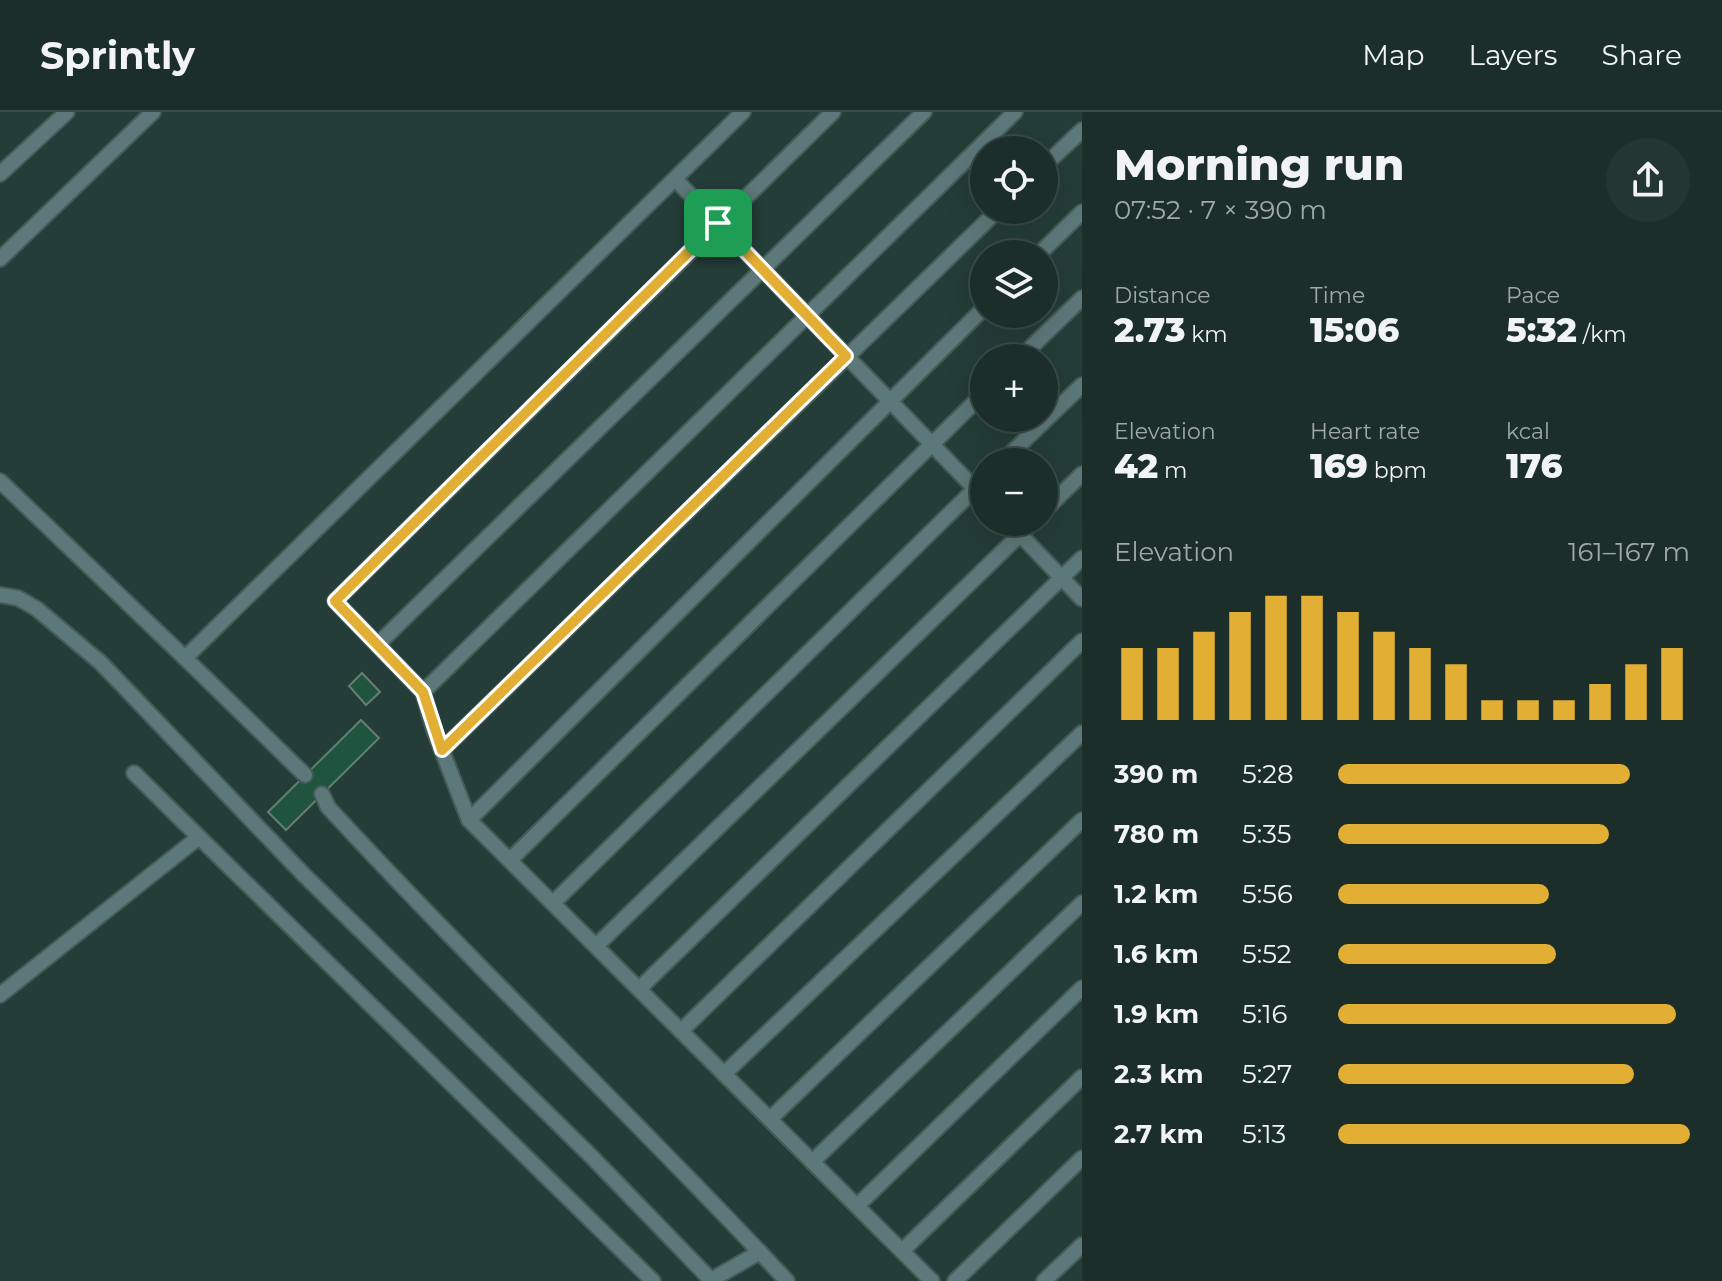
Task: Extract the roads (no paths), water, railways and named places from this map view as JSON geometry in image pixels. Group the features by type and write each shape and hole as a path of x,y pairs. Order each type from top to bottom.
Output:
{"lane":[{"path":"0,174 67,112"},
{"path":"0,259 153,112"},
{"path":"185,658 743,112"},
{"path":"833,112 335,601 423,692 469,820 932,1281"},
{"path":"377,645 924,112"},
{"path":"423,692 1015,112"},
{"path":"1058,153 1082,130"},
{"path":"675,179 932,444 970,479"},
{"path":"1053,240 1082,212"},
{"path":"442,750 983,224"},
{"path":"1034,344 1082,298"},
{"path":"469,820 970,322"},
{"path":"1017,448 1082,385"},
{"path":"510,860 970,407"},
{"path":"1058,497 1082,474"},
{"path":"0,481 305,775"},
{"path":"553,903 970,500"},
{"path":"596,946 1019,536"},
{"path":"1021,536 1082,599"},
{"path":"639,989 1082,558"},
{"path":"0,595 18,598 37,609 101,663 304,875 557,1122 712,1280 760,1252"},
{"path":"681,1031 1082,641"},
{"path":"724,1074 1082,733"},
{"path":"134,773 653,1281"},
{"path":"322,794 328,807 421,907 684,1171 787,1281"},
{"path":"770,1119 1082,820"},
{"path":"0,995 199,837"},
{"path":"812,1162 1082,903"},
{"path":"857,1206 1082,988"},
{"path":"902,1251 1082,1077"},
{"path":"955,1281 1082,1158"},
{"path":"1044,1281 1082,1245"}]}
